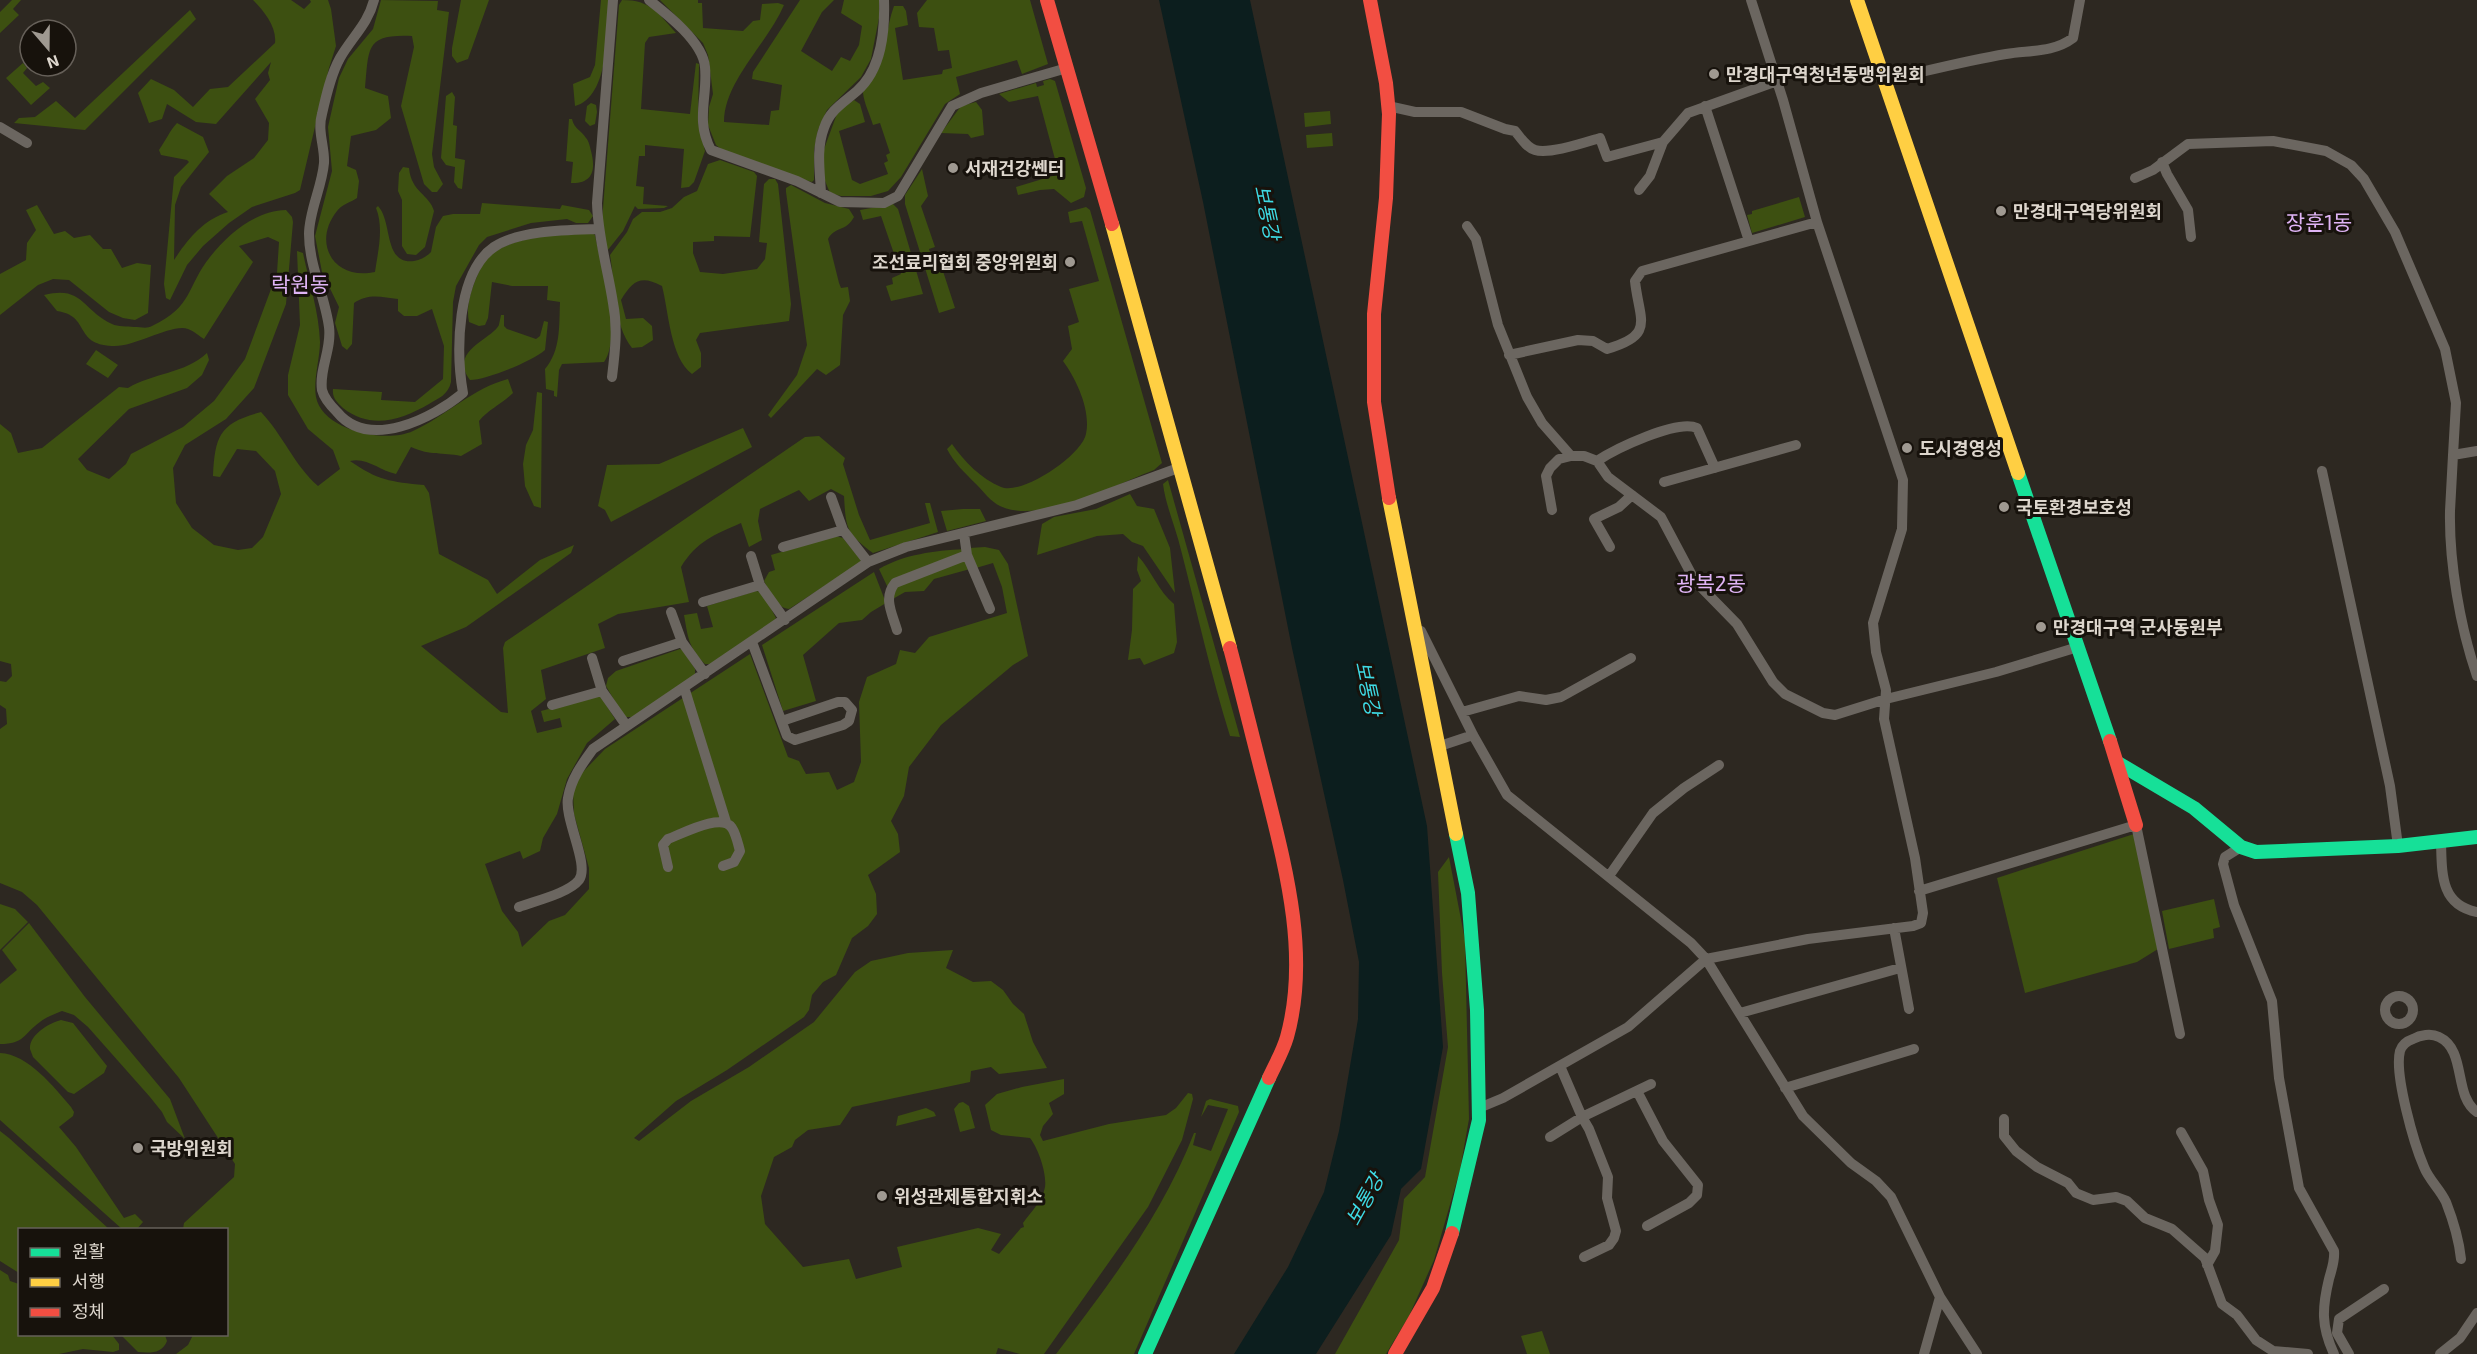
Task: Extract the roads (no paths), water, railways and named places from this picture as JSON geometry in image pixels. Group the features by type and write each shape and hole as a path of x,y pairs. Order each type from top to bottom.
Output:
{"main road":[{"path":"1047,0 1231,647 1285,870 1294,934 1297,980 1294,1012 1287,1038 1145,1354"},
{"path":"1370,0 1388,106 1386,198 1374,314 1374,402 1393,523 1415,620 1468,893 1477,1010 1479,1108 1479,1120 1452,1236 1433,1288 1395,1354"},
{"path":"1857,0 1882,81 2118,763 2136,825"},
{"path":"2118,763 2194,808 2241,847 2256,852 2398,846 2477,837"}],"street":[{"path":"374,0 371,13 339,60 321,116 320,133 324,161 309,229 314,268 330,328 330,345 322,382 322,393 341,417 362,428 380,431 402,427 452,402 463,393 461,380 464,303 470,279 482,258 495,246 510,240 566,230 598,229"},
{"path":"612,377 616,333 614,305 598,229 597,203 613,0"},
{"path":"648,0 690,37 700,53 705,65 702,121 711,150 797,181 840,202 884,203 898,196 952,106 981,93 1067,68"},
{"path":"821,193 818,149 824,129 832,111 858,90 872,73 879,55 884,0"},
{"path":"1479,1108 1503,1098 1628,1027 1706,959 1808,939 1921,923 1923,913 1915,858 1884,719 1886,690 1876,652 1873,623 1902,529 1903,480 1817,222 1777,81 1751,0"},
{"path":"1882,81 2007,54 2050,49 2066,43 2073,38 2080,0"},
{"path":"1639,190 1650,176 1663,142 1688,113 1777,81"},
{"path":"1388,106 1415,112 1461,112 1515,131 1524,143 1537,151 1600,138 1607,157 1663,142"},
{"path":"1705,106 1749,241"},
{"path":"0,127 27,142"},
{"path":"2135,178 2153,170 2188,144 2273,141 2326,151 2357,171 2395,232 2445,349 2456,403 2450,511 2452,553 2462,626 2477,676"},
{"path":"2162,162 2166,174 2188,210 2191,237"},
{"path":"1509,355 1578,340 1593,341 1607,349 1626,344 1638,334 1642,324 1635,281 1642,271 1817,222"},
{"path":"1467,226 1476,239 1498,325 1509,355 1542,423 1571,456"},
{"path":"1597,461 1645,438 1691,425 1701,434 1715,468"},
{"path":"1664,482 1796,445"},
{"path":"2453,455 2477,452"},
{"path":"1552,510 1546,476 1550,468 1559,459 1571,456 1584,456 1597,461 1608,477 1661,517 1695,581 1737,624 1773,682 1785,694 1823,713 1835,715 1886,699 1986,675 2078,647"},
{"path":"519,907 570,888 580,879 582,868 568,814 567,800 578,768 593,749 868,562 906,547 1077,505 1181,467"},
{"path":"2322,471 2390,786 2398,846"},
{"path":"1610,547 1594,519 1619,507 1632,495"},
{"path":"831,497 843,530 868,562"},
{"path":"783,547 843,530"},
{"path":"964,534 967,555 990,609"},
{"path":"897,630 888,602 889,591 895,583 967,555"},
{"path":"751,556 760,585 784,620"},
{"path":"703,602 760,585"},
{"path":"671,612 682,642 705,674"},
{"path":"1415,620 1473,735 1507,795 1691,943 1706,959 1803,1116 1851,1163 1876,1181 1891,1197 1940,1297 1977,1354"},
{"path":"623,661 682,642"},
{"path":"752,642 787,736 795,740 843,725 853,716 852,710 845,702 838,702 782,722"},
{"path":"592,658 602,691 626,725"},
{"path":"1462,712 1519,696 1546,700 1561,697 1631,658"},
{"path":"684,687 726,822 732,827 740,851 734,862 723,866"},
{"path":"552,705 602,691"},
{"path":"1440,746 1473,735"},
{"path":"1609,876 1653,813 1684,788 1719,765"},
{"path":"668,867 663,845 668,839 716,821 726,822"},
{"path":"1919,891 2136,825 2180,1034"},
{"path":"2441,842 2445,886 2454,902 2463,908 2477,912"},
{"path":"2241,847 2225,857 2223,864 2234,905 2272,1001 2279,1078 2299,1188 2334,1251 2335,1261 2326,1290 2323,1316 2334,1354"},
{"path":"1894,928 1900,969 1910,1009"},
{"path":"1740,1013 1900,969"},
{"path":"2406,1022 2414,1038"},
{"path":"2461,1259 2458,1239 2446,1202 2440,1189 2424,1168 2406,1108 2399,1060 2402,1048 2414,1038 2431,1035 2441,1038 2453,1050 2463,1090 2471,1108 2477,1112"},
{"path":"1785,1088 1914,1049"},
{"path":"1560,1066 1608,1177 1606,1198 1616,1231 1609,1245 1584,1257"},
{"path":"1550,1137 1582,1117 1651,1084"},
{"path":"1637,1091 1663,1141 1698,1185 1696,1195 1689,1203 1647,1226"},
{"path":"2004,1119 2004,1136 2016,1151 2037,1167 2068,1183 2076,1193 2093,1200 2116,1197 2127,1201 2145,1218 2172,1229 2205,1258 2222,1304 2237,1315 2256,1340 2273,1351 2308,1354"},
{"path":"2181,1132 2203,1171 2209,1200 2218,1225 2215,1251 2207,1265"},
{"path":"2349,1354 2337,1332 2339,1319 2385,1289"},
{"path":"1924,1354 1940,1297"},
{"path":"2440,1354 2460,1338 2475,1320"}],"water":[{"name":"보통강","path":"1159,0 1250,0 1427,826 1443,1047 1421,1169 1401,1189 1391,1235 1316,1354 1234,1354 1288,1267 1324,1192 1339,1131 1358,1019 1359,962 1292,648 1203,202"}],"place":[{"name":"만경대구역청년동맹위원회","path":"1714,74"},
{"name":"서재건강쎈터","path":"953,168"},
{"name":"만경대구역당위원회","path":"2001,211"},
{"name":"조선료리협회 중앙위원회","path":"1070,262"},
{"name":"도시경영성","path":"1907,448"},
{"name":"국토환경보호성","path":"2004,507"},
{"name":"만경대구역 군사동원부","path":"2041,627"},
{"name":"국방위원회","path":"138,1148"},
{"name":"위성관제통합지휘소","path":"882,1196"}],"district":[{"name":"장훈1동","path":"2319,221"},
{"name":"락원동","path":"300,283"},
{"name":"광복2동","path":"1711,582"}]}
